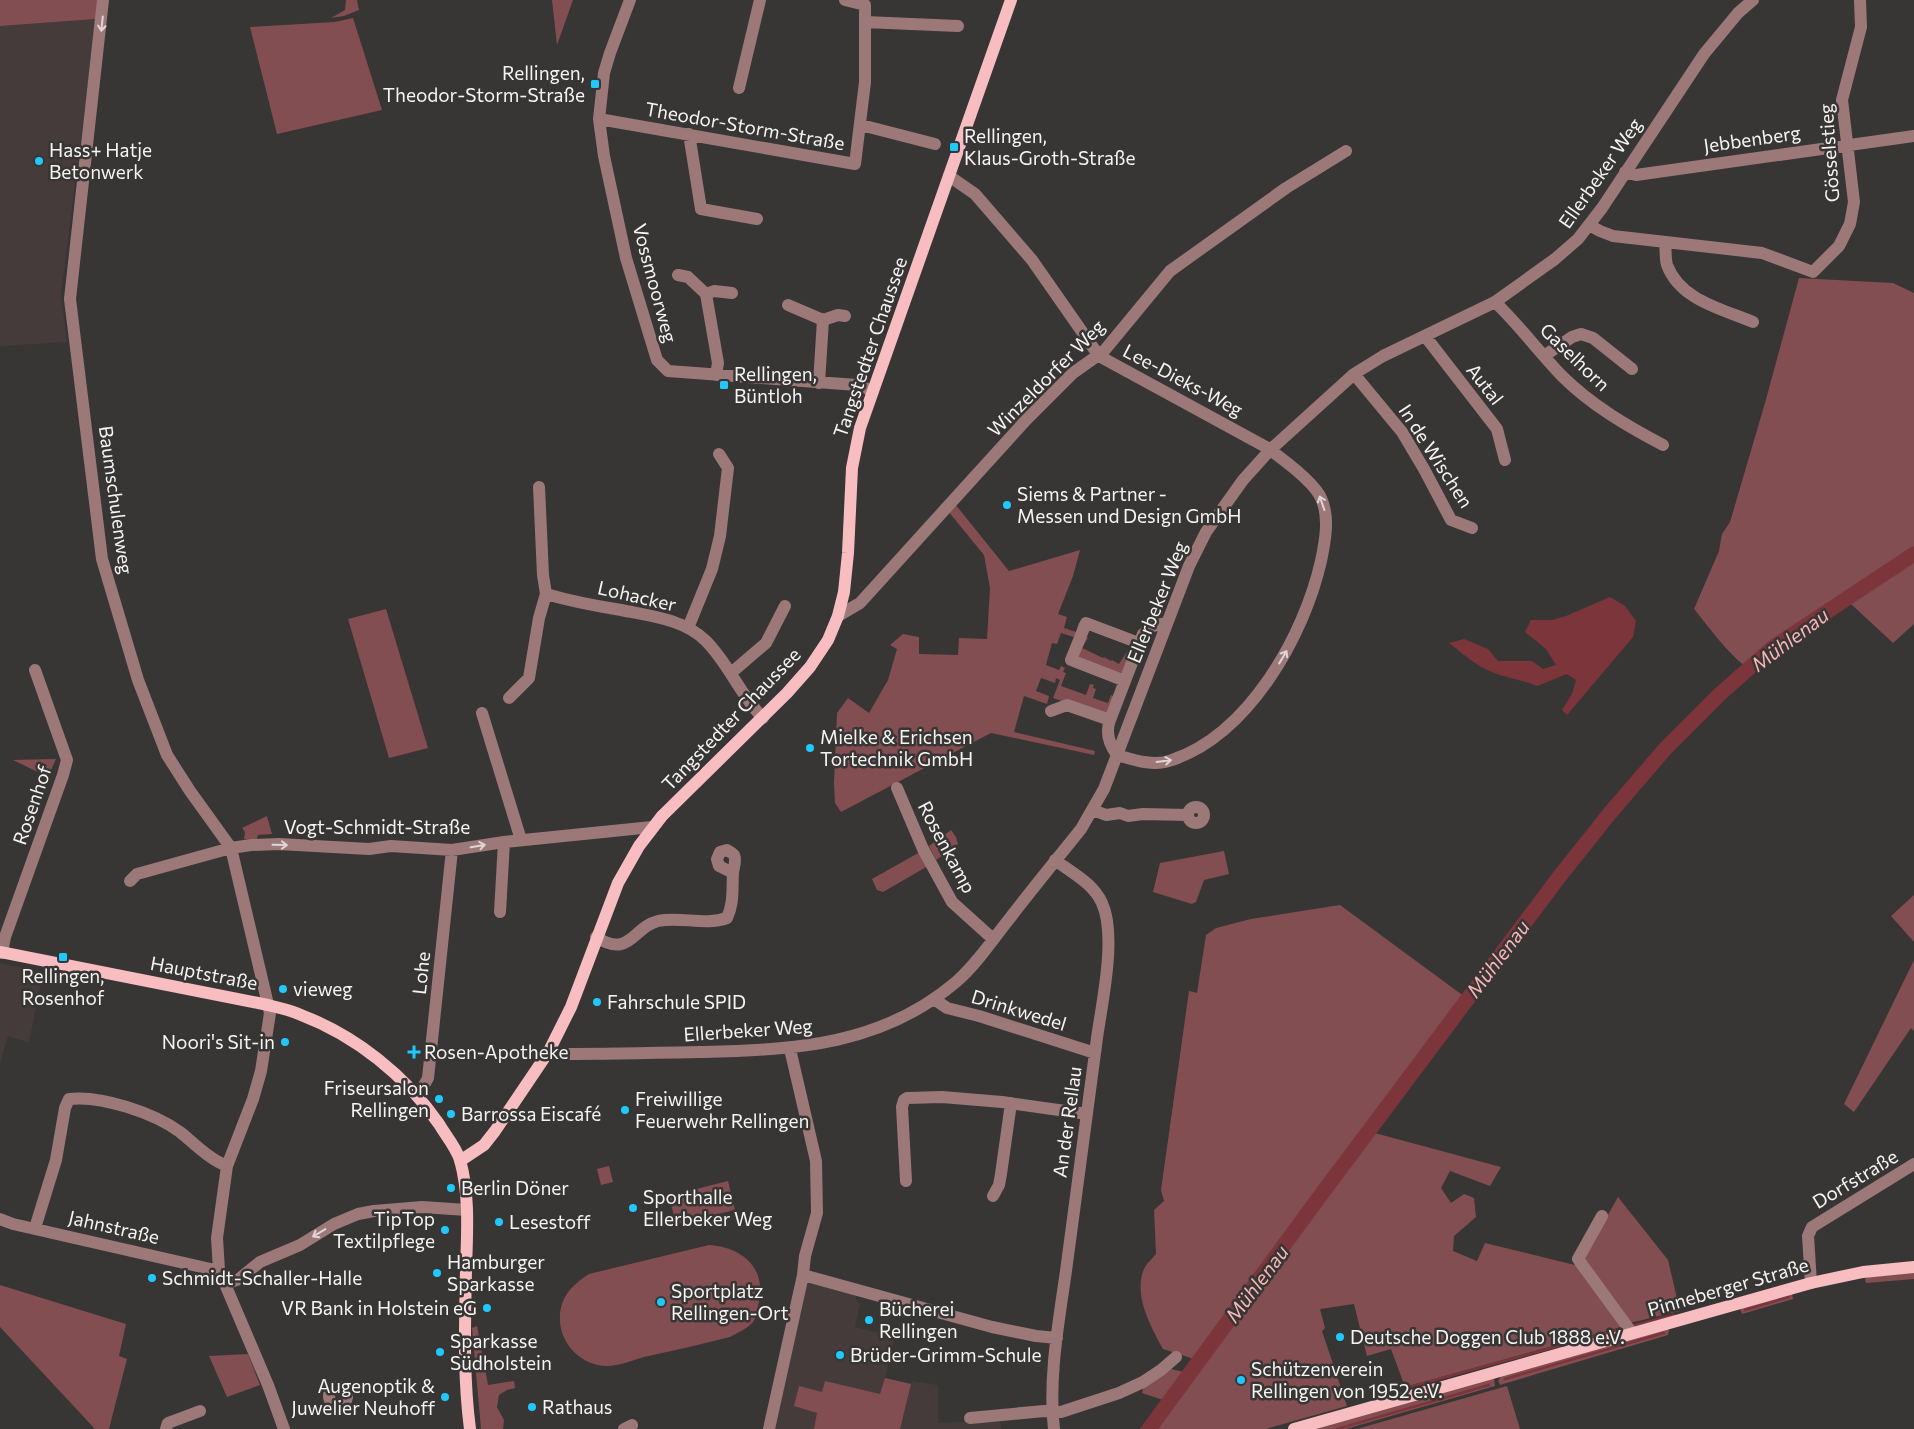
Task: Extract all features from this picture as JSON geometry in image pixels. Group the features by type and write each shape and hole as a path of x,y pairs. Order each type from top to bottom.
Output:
{"main road":[{"name":"Tangstedter Chaussee","path":"460,1161 484,1145 549,1051 571,1008 608,905 626,866 652,827 763,718 815,661 828,640 838,616 847,572 852,468 860,428 1011,0"},
{"name":"Hauptstraße","path":"1,952 268,1005 300,1014 342,1035 379,1060 415,1093 429,1110 454,1148 460,1161 468,1210 465,1356 470,1429"},
{"name":"Pinneberger Straße","path":"1294,1429 1811,1282 1863,1272 1914,1267"}],"street":[{"name":"Baumschulenweg","path":"104,0 70,299 102,559 126,642 167,755 231,848 268,1005 270,1020 262,1071 227,1166 216,1238 219,1270 284,1429"},
{"name":"Vossmoorweg","path":"630,0 604,74 599,119 604,156 626,258 657,360 668,371 857,385 873,390"},
{"path":"739,88 760,0"},
{"name":"Theodor-Storm-Straße","path":"599,119 856,164 864,82 865,4 845,0"},
{"name":"Ellerbeker Weg","path":"549,1051 563,1054 619,1054 790,1049 871,1031 896,1021 958,981 1081,829 1093,810 1104,789 1190,566 1206,532 1241,483 1270,450 1354,374 1383,356 1495,302 1565,251 1578,239 1711,45 1738,13 1753,0"},
{"name":"Gösselstieg","path":"1589,225 1613,236 1762,253 1813,272 1839,246 1850,224 1854,202 1842,100 1861,27 1860,0"},
{"path":"865,22 958,26"},
{"path":"861,125 935,144"},
{"path":"689,134 701,209 757,219"},
{"name":"Jebbenberg","path":"1625,172 1636,175 1914,136"},
{"name":"Winzeldorfer Weg","path":"838,616 860,603 1026,420 1073,373 1099,356 1170,271 1286,188 1346,151"},
{"name":"Lee-Dieks-Weg","path":"949,176 975,194 1032,260 1099,356 1270,450 1308,482 1320,496 1325,510 1325,542 1318,576 1310,600 1289,647 1268,680 1245,708 1222,731 1197,749 1171,761 1146,762 1117,755"},
{"path":"1665,242 1667,264 1675,280 1690,294 1708,304 1753,322"},
{"path":"678,275 688,277 706,294 718,363 716,375"},
{"path":"706,294 714,291 732,293"},
{"name":"Gaselhorn","path":"1495,302 1562,376 1583,395 1622,423 1663,445"},
{"path":"788,306 823,320 838,315 845,316"},
{"path":"819,383 823,320"},
{"path":"1544,356 1572,337 1581,334 1593,338 1632,369"},
{"name":"Autal","path":"1425,336 1497,429 1504,460"},
{"name":"In de Wischen","path":"1354,374 1402,432 1451,520 1472,528"},
{"path":"688,628 712,569 720,536 728,468 719,454"},
{"path":"509,698 529,678 539,618 546,594 543,575 539,487"},
{"name":"Lohacker","path":"546,594 566,600 658,617 688,628 704,639 718,653 747,700 763,718"},
{"path":"731,673 766,643 785,606"},
{"path":"1125,681 1071,660 1086,623 1139,643"},
{"path":"1117,755 1109,741 1107,731 1139,643 1147,629 1167,623"},
{"name":"Rosenhof","path":"1,952 67,760 35,670"},
{"path":"1051,711 1067,705 1110,720"},
{"path":"482,713 521,840"},
{"name":"Rosenkamp","path":"897,788 926,854 952,902 993,939"},
{"path":"1093,810 1106,815 1188,816"},
{"name":"Vogt-Schmidt-Straße","path":"130,881 137,874 231,848 279,844 369,849 391,846 452,850 521,840 652,827"},
{"path":"500,912 504,842"},
{"name":"Lohe","path":"415,1093 422,1089 428,1078 452,850"},
{"name":"An der Rellau","path":"1054,1429 1052,1411 1057,1338 1107,959 1107,921 1103,904 1089,884 1056,860"},
{"path":"596,937 609,943 620,944 631,940 656,921 679,919 718,921 727,918 734,895 733,874"},
{"name":"Drinkwedel","path":"934,998 947,1008 979,1016 1095,1053"},
{"path":"769,1429 817,1213 816,1161 790,1049"},
{"path":"906,1181 902,1107 904,1100 907,1098 942,1097 1011,1103 1087,1114"},
{"path":"35,1228 56,1160 65,1108 69,1099 106,1102 151,1115 166,1123 227,1166"},
{"path":"993,1196 999,1185 1011,1103"},
{"name":"Dorfstraße","path":"1811,1282 1808,1236 1812,1227 1914,1164"},
{"path":"225,1284 239,1279 260,1262 300,1245 334,1224 358,1214 374,1210 422,1207 468,1210"},
{"path":"1602,1216 1578,1259 1632,1333"},
{"name":"Jahnstraße","path":"0,1219 13,1224 219,1270"},
{"path":"803,1275 992,1326 1036,1336 1057,1338"},
{"path":"970,1418 1052,1411 1061,1412 1143,1382 1176,1357"},
{"path":"166,1429 168,1423 200,1411"}],"shaded area":[{"path":"0,0 98,0 96,19 0,26"},
{"path":"346,0 357,0 359,10 344,16 331,18 345,10"},
{"path":"552,0 573,0 557,45"},
{"path":"353,18 382,110 277,134 250,27 335,22"},
{"name":"Hass+ Hatje Betonwerk","path":"96,19 61,295 67,342 0,346 0,26"},
{"path":"1799,278 1893,283 1914,293 1914,624 1893,643 1851,604 1753,671 1729,652 1694,609 1719,551 1722,534 1730,522"},
{"path":"955,504 1009,571 1080,550 1073,576 1058,614 1067,617 1064,628 1076,632 1079,622 1083,623 1077,638 1061,633 1057,644 1052,643 1046,665 1059,670 1061,666 1065,668 1063,672 1066,673 1061,686 1086,695 1090,684 1094,685 1093,688 1096,689 1093,698 1108,703 1111,695 1116,697 1109,714 1104,716 1053,698 1060,680 1056,678 1055,683 1041,678 1036,691 1049,696 1047,704 1024,696 1014,732 1095,751 1094,755 991,733 841,812 835,803 834,783 837,713 848,698 869,713 888,680 897,649 890,645 903,634 919,637 919,654 958,655 959,638 987,639 990,588 984,555 948,511"},
{"path":"1610,597 1625,606 1636,621 1633,637 1567,715 1562,710 1572,694 1576,680 1567,674 1537,686 1486,669 1469,659 1449,643 1464,639 1488,649 1498,661 1532,661 1543,669 1556,665 1546,649 1525,632 1531,620 1552,620 1566,616"},
{"path":"386,609 428,748 389,758 348,619"},
{"path":"1086,636 1088,638 1082,648 1119,664 1133,643 1125,675 1077,661"},
{"path":"56,759 48,777 13,760"},
{"path":"267,816 272,834 258,835 257,839 244,839 245,832 242,828"},
{"path":"951,830 958,844 936,860 929,846"},
{"path":"1224,851 1229,874 1204,880 1196,902 1192,904 1153,892 1160,863"},
{"path":"920,852 928,866 883,892 877,890 872,879"},
{"path":"1914,895 1914,942 1891,916"},
{"path":"1340,905 1465,997 1265,1263 1271,1268 1371,1132 1501,1167 1490,1186 1450,1171 1441,1188 1451,1203 1464,1194 1474,1198 1476,1217 1454,1236 1453,1251 1477,1261 1485,1243 1579,1266 1621,1327 1405,1387 1391,1349 1367,1356 1354,1304 1320,1309 1325,1328 1322,1331 1347,1406 1266,1429 1140,1429 1163,1400 1142,1393 1144,1384 1171,1369 1184,1372 1194,1359 1163,1349 1153,1331 1145,1310 1142,1300 1141,1279 1144,1269 1156,1254 1154,1210 1164,1201 1161,1190 1189,991 1197,993 1206,935 1216,928 1251,919"},
{"path":"1914,960 1914,1031 1911,1028 1854,1112 1844,1104"},
{"path":"0,963 43,972 29,1042 8,1036 0,1063"},
{"path":"609,1166 613,1182 601,1185 597,1169"},
{"path":"728,1181 735,1210 676,1224 669,1196"},
{"path":"1618,1197 1668,1260 1680,1311 1630,1323 1583,1259"},
{"name":"Sportplatz Rellingen-Ort","path":"709,1245 740,1254 754,1268 760,1288 759,1300 753,1322 748,1327 730,1337 612,1366 589,1362 581,1358 568,1345 561,1329 560,1312 568,1293 583,1278 589,1274"},
{"path":"1914,1272 1914,1279 1866,1283 1865,1279 1868,1276"},
{"name":"Brüder-Grimm-Schule","path":"806,1281 855,1295 857,1302 860,1303 855,1327 879,1333 882,1328 896,1332 885,1378 911,1384 912,1381 938,1385 938,1423 1000,1420 1001,1429 775,1429"},
{"path":"0,1285 126,1324 119,1356 127,1359 109,1429 95,1429 0,1327"},
{"path":"1792,1294 1793,1299 1742,1314 1740,1308"},
{"path":"477,1326 488,1385 514,1381 515,1388 499,1395 497,1407 504,1420 503,1429 481,1429 472,1328"},
{"path":"1667,1328 1669,1330 1668,1335 1500,1385 1498,1381 1502,1374"},
{"path":"248,1354 260,1385 227,1397 209,1356"},
{"path":"885,1378 911,1384 900,1429 814,1429 817,1413 794,1406 799,1386 822,1392 825,1381 880,1394"},
{"path":"1491,1378 1494,1379 1495,1386 1346,1429 1311,1429"},
{"path":"1507,1386 1520,1429 1357,1429"}],"waterway":[{"name":"Mühlenau","path":"1149,1429 1323,1192 1559,877 1610,813 1665,749 1720,694 1772,648 1914,554"},
{"path":"1745,1310 1789,1297"},
{"path":"1632,1326 1674,1315"},
{"path":"1409,1387 1621,1329"},
{"path":"1505,1379 1664,1333"},
{"path":"1337,1429 1489,1385"}],"place":[{"name":"Rellingen, Theodor-Storm-Straße","path":"595,84"},
{"name":"Rellingen, Klaus-Groth-Straße","path":"954,147"},
{"name":"Hass+ Hatje Betonwerk","path":"39,161"},
{"name":"Rellingen, Büntloh","path":"724,385"},
{"name":"Siems & Partner - Messen und Design GmbH","path":"1007,505"},
{"name":"Mielke & Erichsen Tortechnik GmbH","path":"810,748"},
{"name":"Rellingen, Rosenhof","path":"63,957"},
{"name":"vieweg","path":"283,989"},
{"name":"Fahrschule SPID","path":"597,1002"},
{"name":"Noori's Sit-in","path":"285,1042"},
{"name":"Rosen-Apotheke","path":"414,1052"},
{"name":"Friseursalon Rellingen","path":"439,1099"},
{"name":"Freiwillige Feuerwehr Rellingen","path":"625,1110"},
{"name":"Barrossa Eiscafé","path":"451,1114"},
{"name":"Berlin Döner","path":"451,1188"},
{"name":"Sporthalle Ellerbeker Weg","path":"633,1208"},
{"name":"Lesestoff","path":"499,1222"},
{"name":"TipTop Textilpflege","path":"445,1230"},
{"name":"Hamburger Sparkasse","path":"437,1273"},
{"name":"Schmidt-Schaller-Halle","path":"152,1278"},
{"name":"Sportplatz Rellingen-Ort","path":"661,1302"},
{"name":"VR Bank in Holstein eG","path":"487,1308"},
{"name":"Bücherei Rellingen","path":"869,1320"},
{"name":"Deutsche Doggen Club 1888 e.V.","path":"1340,1337"},
{"name":"Sparkasse Südholstein","path":"440,1352"},
{"name":"Brüder-Grimm-Schule","path":"840,1355"},
{"name":"Schützenverein Rellingen von 1952 e.V.","path":"1241,1380"},
{"name":"Augenoptik & Juwelier Neuhoff","path":"445,1397"},
{"name":"Rathaus","path":"532,1407"}]}
